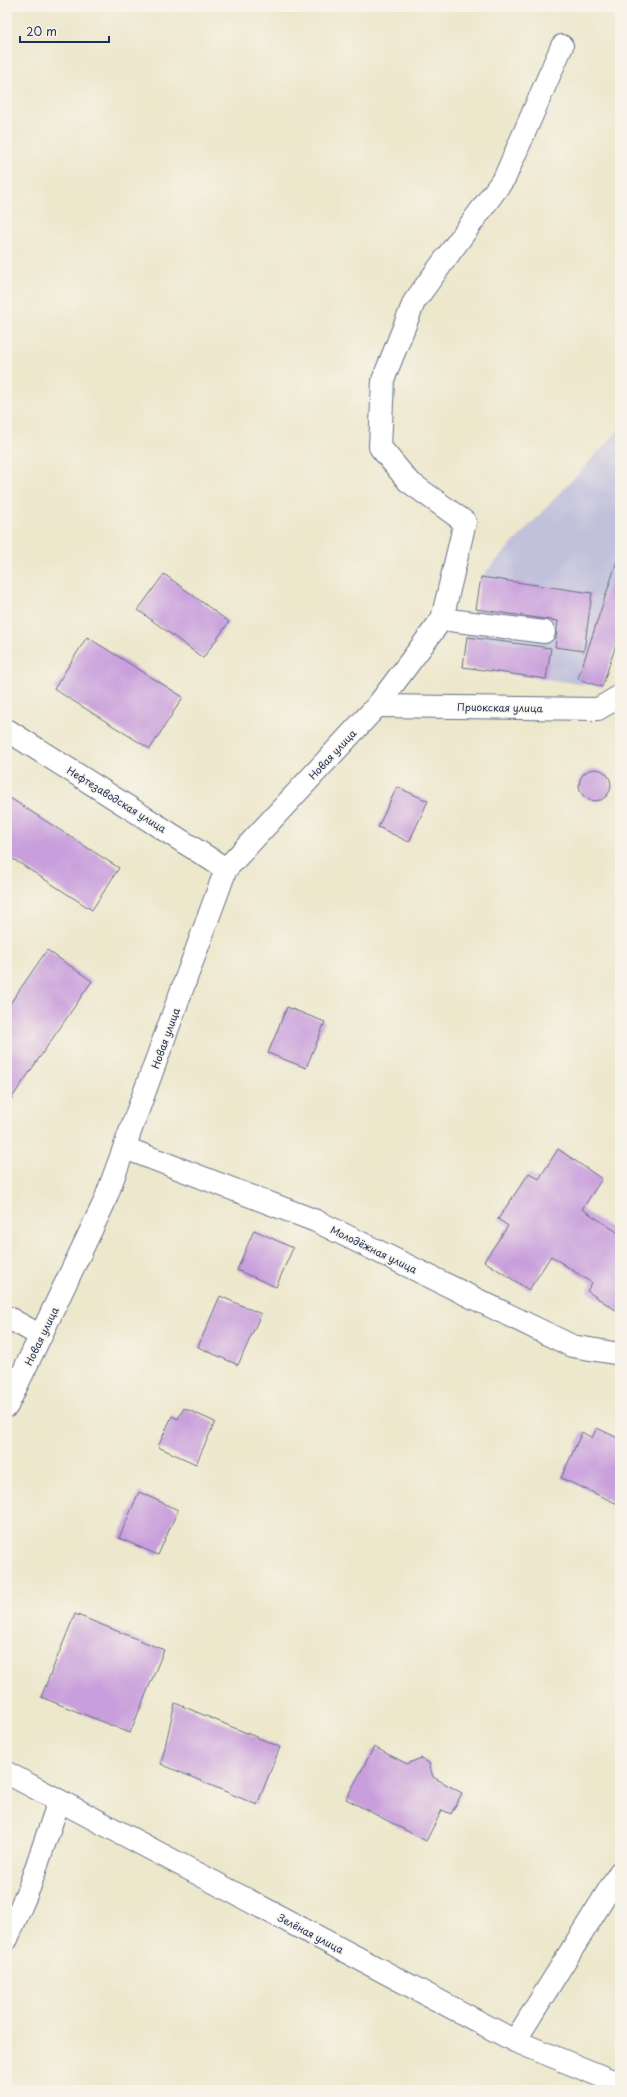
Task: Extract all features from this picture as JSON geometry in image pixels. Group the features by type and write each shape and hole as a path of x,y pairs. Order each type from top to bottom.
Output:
{"street":[{"path":"544,632 442,618 465,522 408,481 380,446 383,380 414,302 505,177 562,46"},
{"name":"Новая улица","path":"7,1406 104,1203 226,869 377,706 442,618"},
{"name":"Приокская улица","path":"377,706 598,709 620,696"},
{"name":"Нефтезаводская улица","path":"7,730 226,869"},
{"name":"Молодёжная улица","path":"125,1148 316,1221 572,1346 620,1354"},
{"path":"7,1317 41,1336"},
{"name":"Зелёная улица","path":"7,1773 515,2041 620,2084"},
{"path":"7,1939 29,1888 59,1801"},
{"path":"515,2041 620,1872"}],"shaded area":[{"path":"620,429 620,633 602,687 463,667 467,637 476,609 481,577"}],"building":[{"path":"620,552 620,633 602,687 578,679"},
{"path":"164,574 229,622 203,658 138,610"},
{"path":"481,577 592,593 584,651 555,647 558,621 476,609"},
{"path":"87,637 183,697 150,749 54,689"},
{"path":"467,637 551,648 546,679 463,667"},
{"path":"595,769 604,772 608,776 611,785 608,794 604,798 595,801 586,798 582,794 579,785 582,776 586,772"},
{"path":"397,787 428,801 409,842 378,827"},
{"path":"7,796 119,868 92,910 7,855"},
{"path":"47,950 92,981 7,1105 7,1008"},
{"path":"287,1007 325,1022 306,1068 268,1053"},
{"path":"558,1149 602,1179 582,1209 620,1234 620,1313 587,1291 592,1283 551,1256 529,1290 484,1261 508,1226 498,1219 529,1173 539,1179"},
{"path":"254,1230 293,1248 276,1287 237,1270"},
{"path":"220,1296 261,1314 238,1365 198,1347"},
{"path":"184,1408 215,1422 196,1464 158,1447 172,1416 178,1419"},
{"path":"597,1428 620,1439 620,1505 561,1478 582,1432 592,1438"},
{"path":"139,1492 178,1510 158,1555 119,1538"},
{"path":"75,1614 164,1650 130,1733 41,1697"},
{"path":"175,1703 280,1747 257,1805 161,1764"},
{"path":"374,1747 407,1764 421,1758 429,1763 433,1777 462,1793 451,1814 442,1810 426,1841 346,1799"}]}
